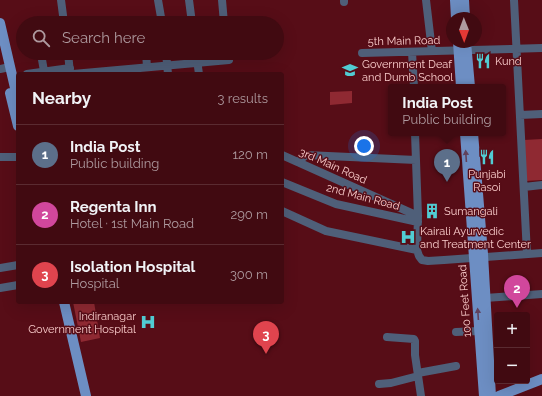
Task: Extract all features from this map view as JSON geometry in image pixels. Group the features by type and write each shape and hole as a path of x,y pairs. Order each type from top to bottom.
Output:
{"main road":[{"path":"455,0 456,12"},
{"path":"464,0 465,12"},
{"path":"0,23 15,76"},
{"path":"0,48 2,69 16,119"},
{"path":"461,84 462,48"},
{"path":"462,48 469,84"},
{"name":"100 Feet Road","path":"464,136 485,298 488,395"},
{"name":"100 Feet Road","path":"473,136 479,258 479,331 488,395"},
{"path":"59,304 79,396"},
{"path":"64,304 86,396"},
{"path":"530,377 542,372"},
{"path":"488,395 542,378"},
{"path":"488,395 513,384"}],"street":[{"path":"61,0 63,16"},
{"path":"158,0 161,16"},
{"path":"189,0 191,16"},
{"path":"222,0 223,16"},
{"path":"426,0 432,52"},
{"path":"514,0 528,254"},
{"name":"5th Main Road","path":"482,47 516,49 542,48"},
{"name":"5th Main Road","path":"362,53 432,52 452,48"},
{"path":"412,52 414,84"},
{"path":"43,60 47,72 109,72 147,67 168,70 210,60"},
{"path":"69,60 71,72"},
{"path":"146,60 147,67"},
{"path":"167,60 168,70"},
{"path":"197,60 199,72"},
{"path":"520,115 542,114"},
{"path":"415,136 418,219 417,250 422,260 428,261 542,253"},
{"path":"298,162 306,155 416,160"},
{"name":"3rd Main Road","path":"284,156 418,219"},
{"path":"0,157 16,157"},
{"name":"2nd Main Road","path":"284,183 336,204 418,219"},
{"path":"524,187 542,186"},
{"path":"284,212 326,231 417,250"},
{"path":"0,268 16,265"},
{"path":"0,288 16,284"},
{"path":"485,298 542,294"},
{"path":"456,332 479,331"},
{"path":"387,337 414,339 421,396"},
{"path":"379,384 391,383 456,366"}],"shaded area":[{"path":"352,91 352,103 330,105 330,92"},
{"path":"542,139 542,180 526,181 524,140"},
{"path":"73,304 94,304 100,338 81,342"}],"place":[{"name":"Kund","path":"483,61"},
{"name":"Government Deaf and Dumb School","path":"350,70"},
{"name":"Punjabi Rasoi","path":"487,157"},
{"name":"India Post","path":"447,182"},
{"name":"Sumangali","path":"432,211"},
{"name":"Kairali Ayurvedic and Treatment Center","path":"408,237"},
{"name":"Regenta Inn","path":"517,308"},
{"name":"Indiranagar Government Hospital","path":"148,322"},
{"name":"Isolation Hospital","path":"266,354"}]}
